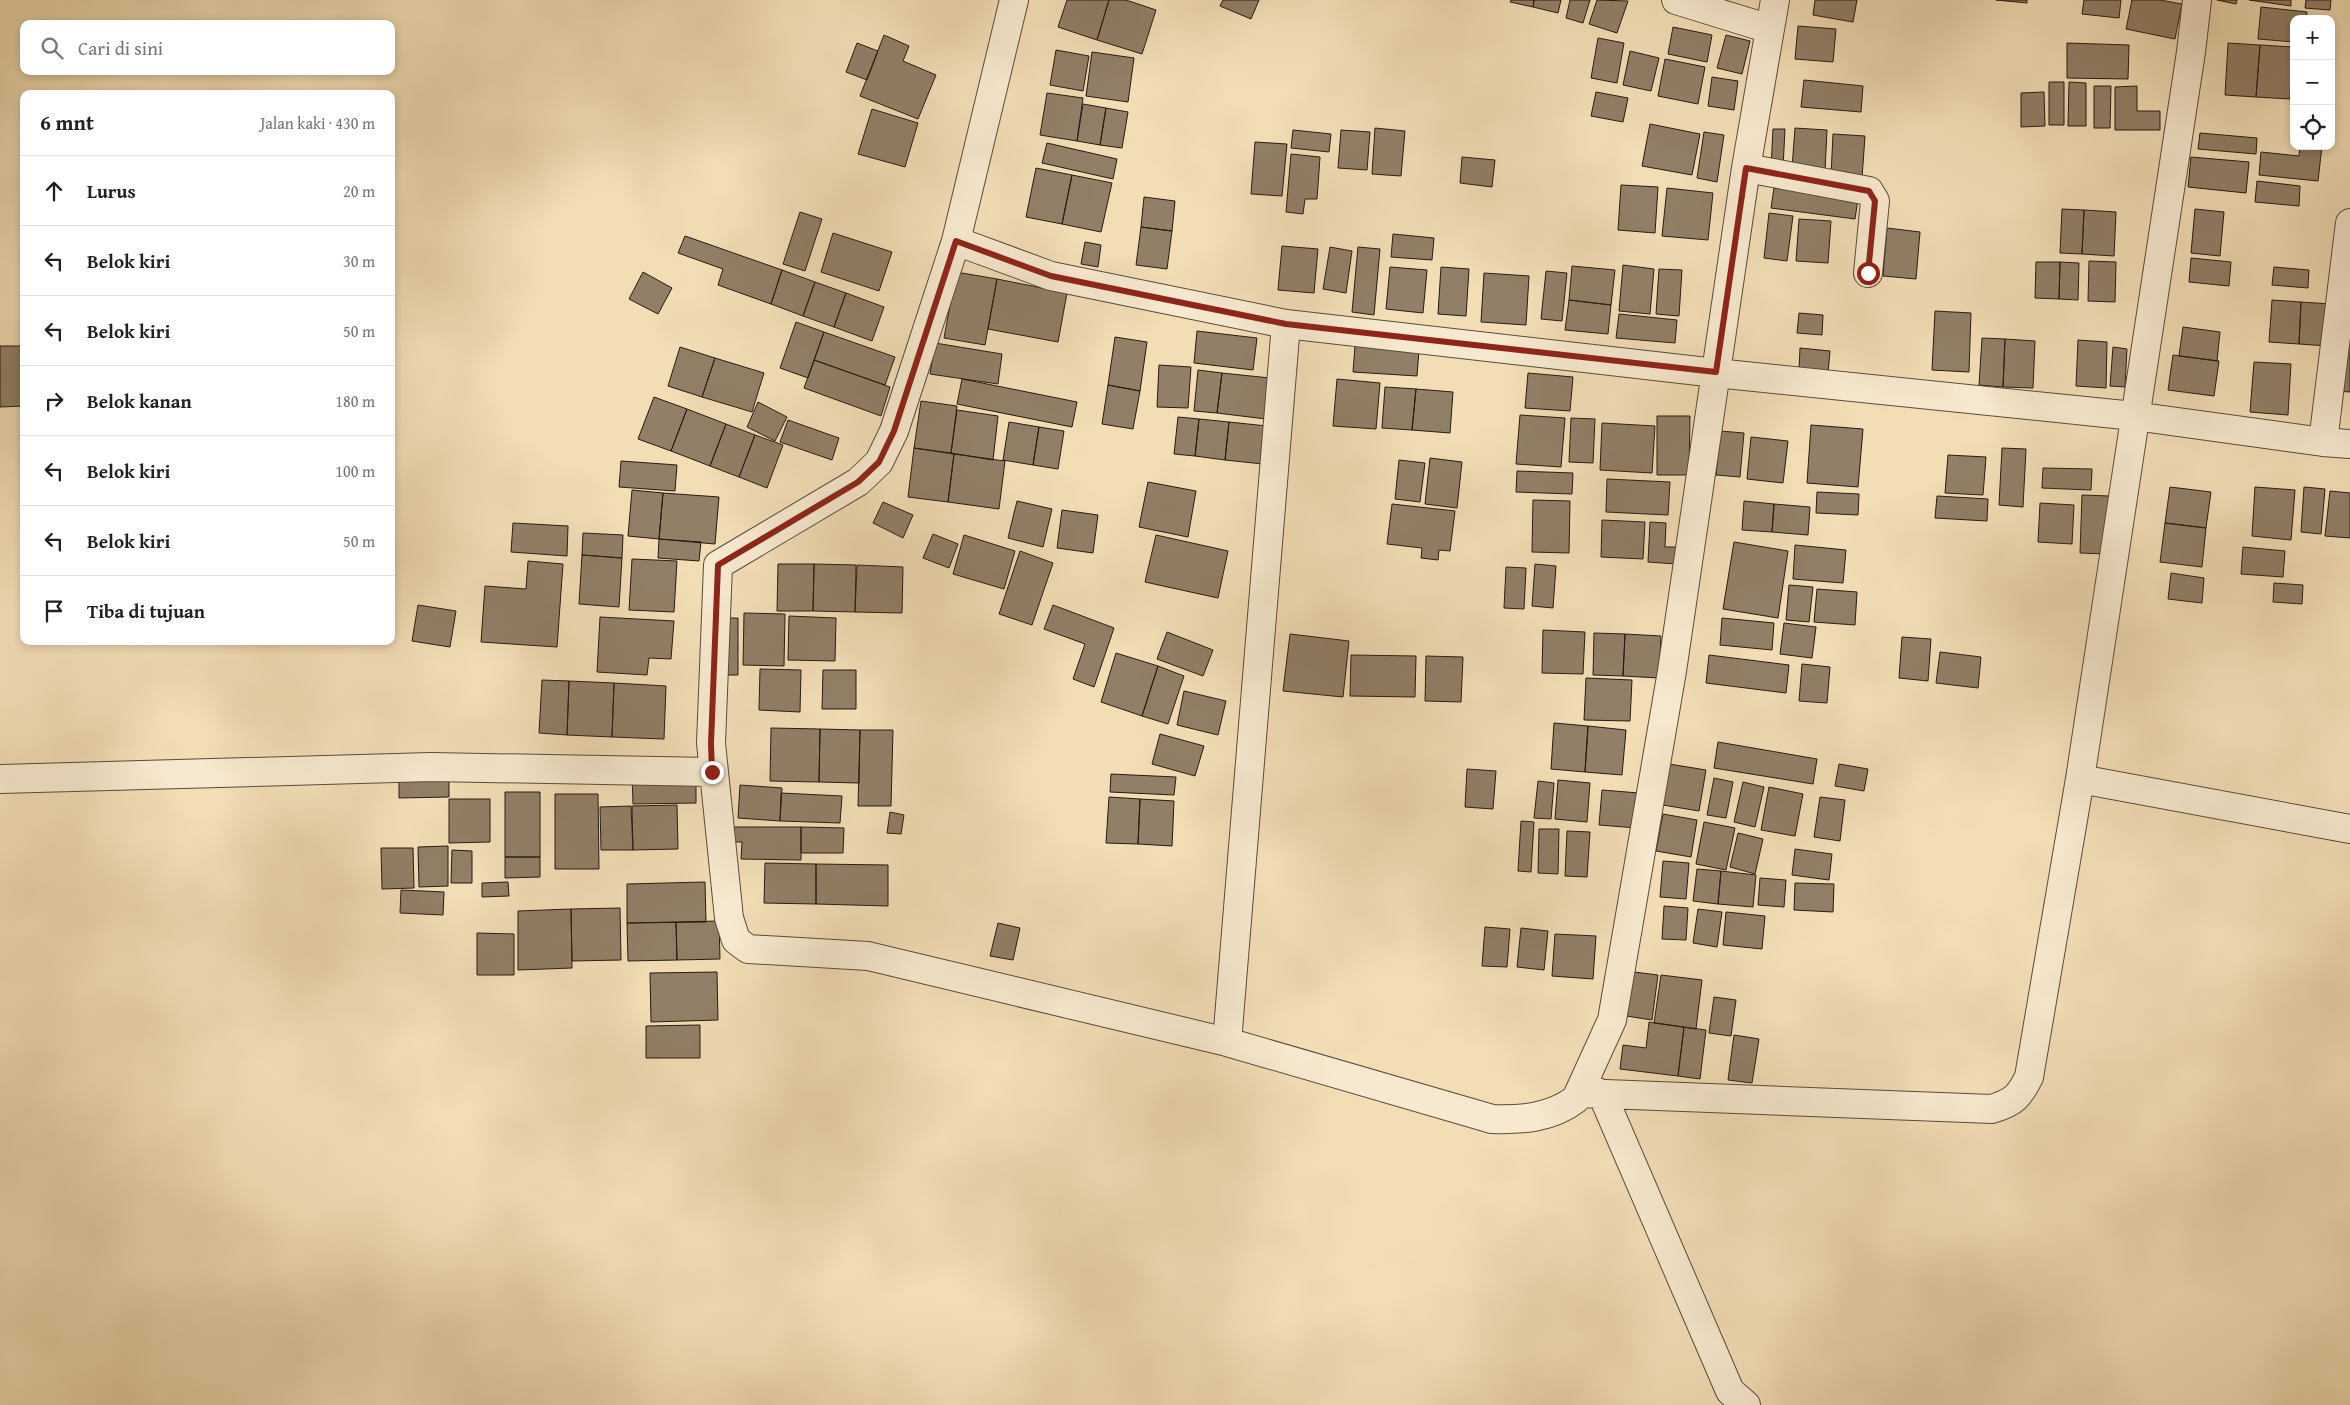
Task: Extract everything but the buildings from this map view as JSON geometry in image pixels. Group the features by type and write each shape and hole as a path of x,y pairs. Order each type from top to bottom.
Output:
{"street":[{"path":"1014,0 956,241 894,431 879,462 858,482 718,565 711,743 712,772 732,932 741,945 755,950 868,956 1226,1042 1492,1119 1521,1120 1543,1116 1568,1106 1588,1091 1612,1020 1672,671 1746,168 1775,0"},
{"path":"1676,0 1770,29"},
{"path":"1588,1091 1992,1109 2010,1104 2022,1092 2029,1077 2080,779 2191,52 2197,0"},
{"path":"1746,168 1869,191 1875,201 1868,273"},
{"path":"2323,442 2350,223"},
{"path":"956,241 1051,276 1286,324 2134,416 2350,444"},
{"path":"1226,1042 1286,324"},
{"path":"0,779 431,768 712,772"},
{"path":"2080,779 2350,829"},
{"path":"1588,1091 1730,1391 1746,1405"}],"route":[{"path":"712,772 711,743 718,565 858,482 869,474 879,462 894,431 956,241 1029,270 1051,276 1286,324 1716,372 1746,168 1869,191 1875,201 1868,273"}]}
